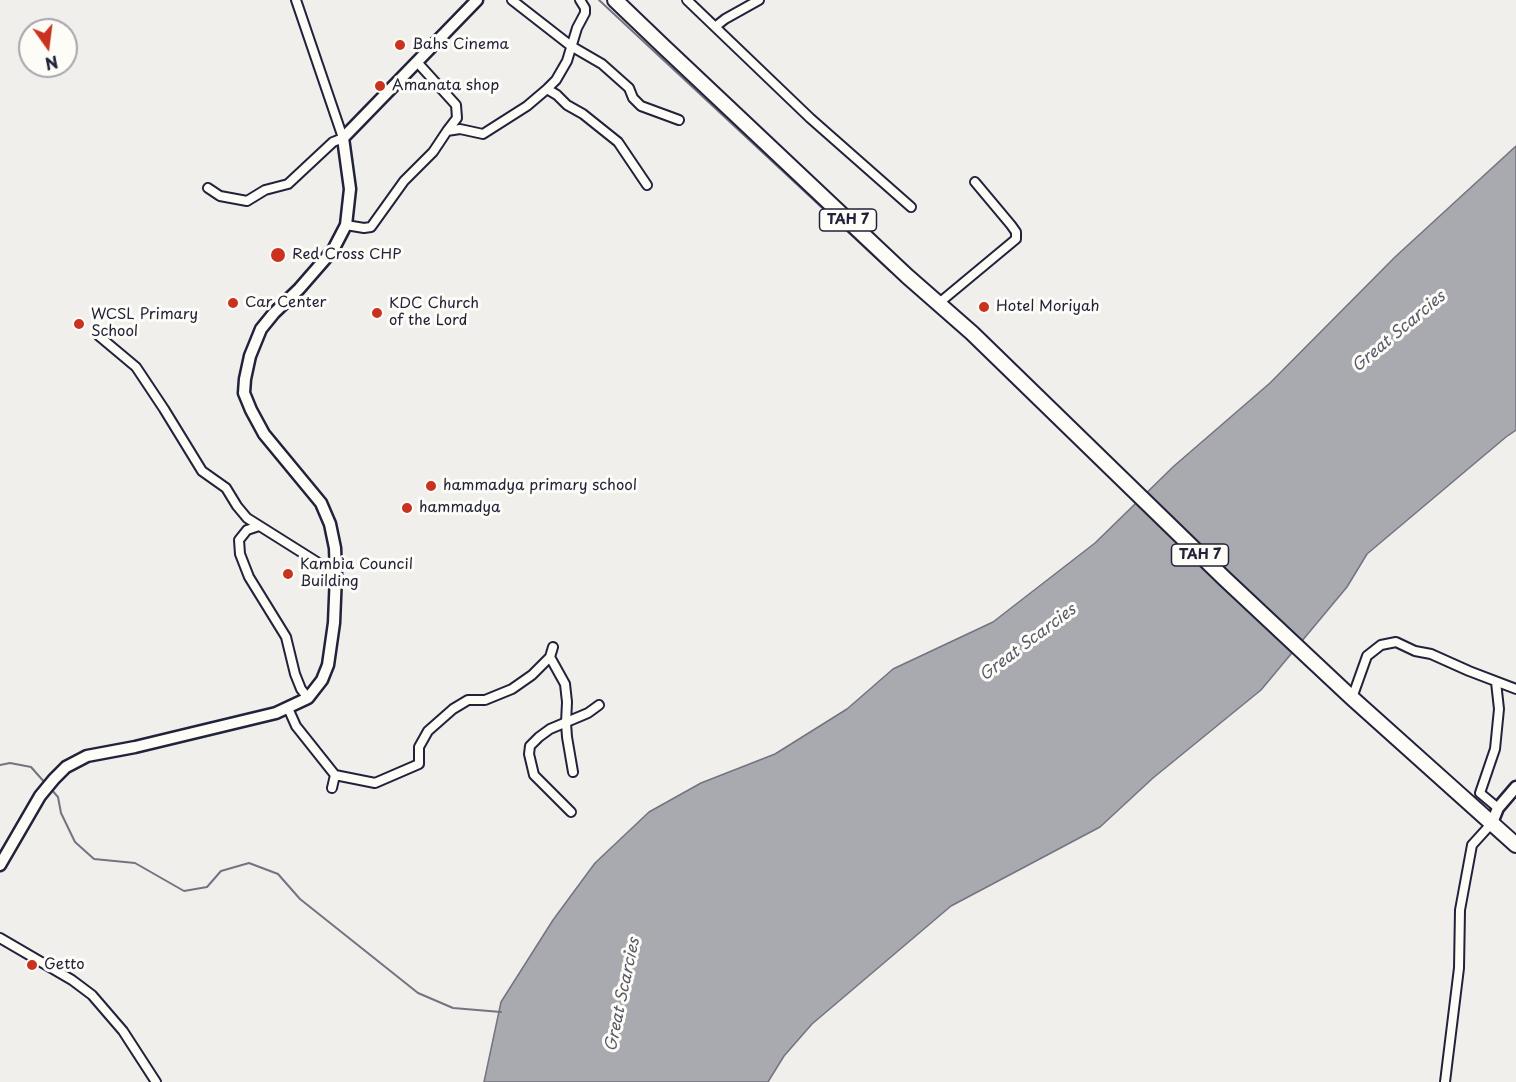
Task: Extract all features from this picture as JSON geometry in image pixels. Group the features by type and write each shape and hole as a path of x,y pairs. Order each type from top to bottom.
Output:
{"highway":[{"name":"TAH 7","path":"615,0 890,260 980,341 1225,579 1352,698 1516,845"}],"main road":[{"path":"0,866 40,796 66,767 87,756 245,722 276,713 308,698 322,680 328,665 334,622 335,548 330,524 321,503 264,434 251,410 244,393 250,356 261,329 333,250 346,225 350,189 343,138 477,0"},
{"path":"1492,823 1498,808 1516,787"}],"street":[{"path":"208,188 220,196 247,201 265,190 288,184 333,142 343,138 296,0"},
{"path":"512,0 571,46 602,64 629,88 633,98 641,106 679,120"},
{"path":"447,131 460,129 483,134 527,106 547,89 556,80 567,61 577,28 585,14 585,8 580,0"},
{"path":"687,0 810,118 911,207"},
{"path":"715,27 725,18 759,0"},
{"path":"346,225 371,227 404,181 433,152 457,118 456,105 417,62"},
{"path":"547,89 618,142 647,185"},
{"path":"939,303 1016,239 1016,232 1011,225 975,182"},
{"path":"99,336 136,367 202,471 225,488 247,518 336,574"},
{"path":"259,526 247,530 238,540 240,554 249,577 286,637 295,674 301,689 308,698"},
{"path":"1352,698 1367,656 1381,645 1396,642 1516,689"},
{"path":"288,708 296,726 335,775 375,783 419,764 419,747 428,731 453,709 468,700 485,700 512,689 532,675 550,657 553,647"},
{"path":"550,657 565,684 567,737 573,772"},
{"path":"1496,682 1499,709 1495,749 1480,793 1498,808"},
{"path":"571,813 534,775 529,754 530,746 550,729 588,713 599,705"},
{"path":"332,788 335,775"},
{"path":"1445,1082 1459,968 1460,910 1472,845 1492,823"},
{"path":"0,938 72,980 92,996 123,1031 156,1082"}],"water":[{"name":"Great Scarcies","path":"1516,146 1516,430 1367,554 1347,587 1261,690 1153,778 1100,827 951,906 812,1024 784,1056 768,1082 484,1082 501,1002 553,920 595,863 649,812 701,783 775,754 847,709 893,669 993,622 1095,543 1174,466 1270,383 1395,257"}],"waterway":[{"path":"599,0 891,272"},
{"path":"0,765 10,763 31,767 46,784"},
{"path":"50,788 58,797 61,813 75,842 94,859 135,863 184,891 207,887 221,871 249,863 278,874 300,899 418,993 453,1008 501,1012"}],"place":[{"name":"Bahs Cinema","path":"400,45"},
{"name":"Amanata shop","path":"380,86"},
{"name":"Red Cross CHP","path":"278,255"},
{"name":"Car Center","path":"233,303"},
{"name":"Hotel Moriyah","path":"984,307"},
{"name":"KDC Church of the Lord","path":"377,313"},
{"name":"WCSL Primary School","path":"79,324"},
{"name":"hammadya primary school","path":"431,486"},
{"name":"hammadya","path":"407,508"},
{"name":"Kambia Council Building","path":"288,574"},
{"name":"Getto","path":"32,965"}]}
